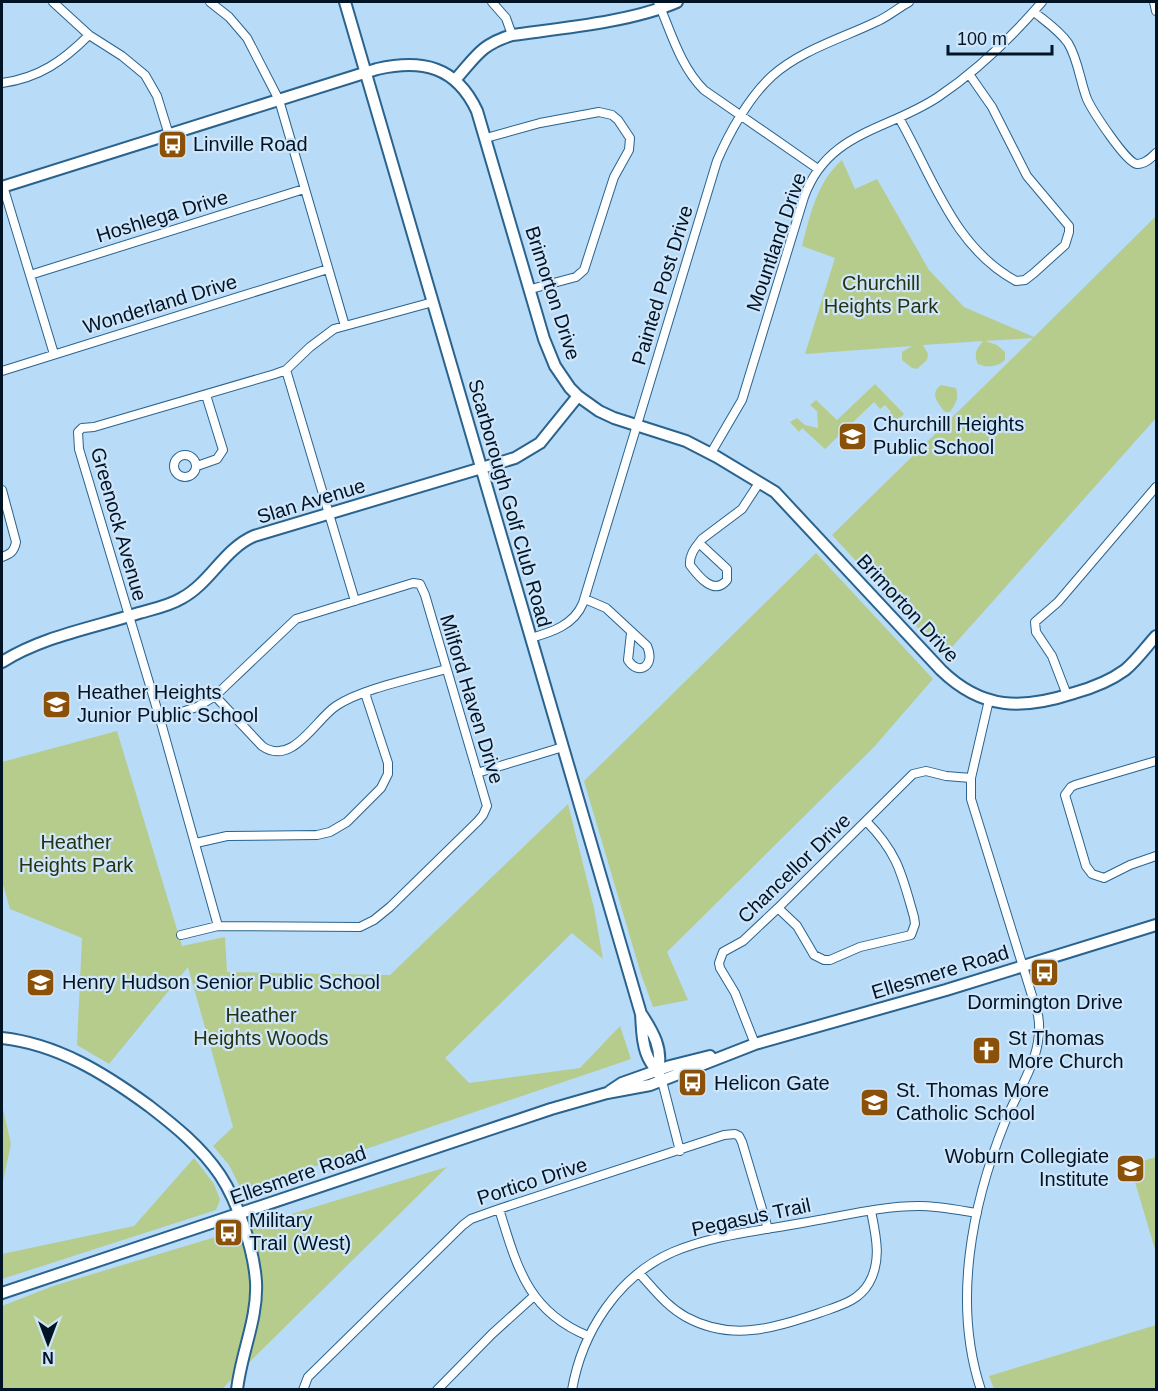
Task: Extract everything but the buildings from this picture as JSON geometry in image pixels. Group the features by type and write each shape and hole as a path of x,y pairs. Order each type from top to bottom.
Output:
{"street":[{"path":"53,2 89,35 122,56 145,75 157,96 169,135"},
{"path":"210,2 229,17 247,38 279,100 345,326"},
{"name":"Scarborough Golf Club Road","path":"345,2 641,1014 642,1037 649,1059 660,1075"},
{"path":"492,2 506,18 512,35"},
{"path":"455,80 484,47 512,35 616,18 677,2"},
{"name":"Painted Post Drive","path":"531,638 561,628 576,615 585,599 717,161 741,116 772,76 796,59 879,21 909,2"},
{"name":"Mountland Drive","path":"711,453 742,400 804,198 818,169 828,157 853,138 899,118 938,97 987,61 1042,2"},
{"path":"1154,2 1156,10"},
{"path":"660,5 690,74 704,90 818,169"},
{"path":"1034,12 1067,42 1088,100 1125,154 1137,164 1145,162 1156,153"},
{"path":"2,83 51,68 89,35"},
{"name":"Brimorton Drive","path":"2,187 366,72 395,65 418,64 438,70 455,80 471,99 486,138 544,339 561,376 578,396 614,418 686,441 711,453 769,488 787,503 950,679 970,693 1011,705 1048,701 1090,688 1124,670 1156,636"},
{"path":"899,118 943,203 962,232 984,258 1000,271 1016,281 1025,280 1065,244 1069,232 1068,226 1065,219 1027,176 992,107 969,74"},
{"path":"486,138 540,123 598,112 612,115 630,138 629,150 614,177 584,270 576,277 531,289"},
{"path":"2,187 54,354"},
{"name":"Hoshlega Drive","path":"30,275 304,189"},
{"name":"Wonderland Drive","path":"2,371 328,269"},
{"name":"Greenock Avenue","path":"218,926 160,719 79,449 78,432 82,428 94,427 286,370 320,338 334,329 433,302"},
{"path":"286,370 355,601"},
{"path":"197,466 217,459 223,450 206,395"},
{"name":"Slan Avenue","path":"2,662 46,641 130,617 182,599 249,538 504,462 527,452 540,443 578,396"},
{"path":"699,543 727,568 728,580 723,585 715,587 707,584 690,565 691,555 699,543 714,529 742,509 759,483"},
{"path":"1067,695 1052,656 1036,632 1035,622 1058,602 1156,487"},
{"path":"2,490 16,543 10,555 2,557"},
{"name":"Milford Haven Drive","path":"160,719 197,707 215,696 296,619 413,583 420,584 487,806 483,815 374,920 360,927 218,926 181,934"},
{"path":"585,599 606,608 631,633"},
{"path":"215,696 262,746 283,751 296,746 335,706 348,698 446,669"},
{"path":"196,843 227,836 325,834 346,822 381,788 388,774 388,763 365,693"},
{"path":"981,1389 969,1336 967,1287 977,1213 1002,1129 1036,1053 1040,1038 1038,1015 974,810 971,791 971,778 989,700"},
{"path":"477,773 563,747"},
{"path":"1156,761 1076,785 1071,787 1065,795 1086,866 1092,874 1104,878 1130,865 1156,856"},
{"name":"Chancellor Drive","path":"755,1044 742,1008 719,963 723,952 743,941 913,774 926,771 946,776 971,778"},
{"path":"778,908 797,926 814,955 824,960 830,960 860,947 911,934 914,931 914,917 902,873 887,844 866,821"},
{"name":"Ellesmere Road","path":"2,1293 551,1109 607,1093 622,1083 660,1075 683,1062 734,1052 1156,925"},
{"path":"2,1038 20,1040 63,1054 96,1070 132,1092 204,1153 222,1178 239,1214 253,1258 256,1296 237,1389"},
{"path":"660,1075 680,1151"},
{"name":"Portico Drive","path":"303,1389 308,1377 463,1225 471,1219 499,1209 724,1135 735,1134 739,1136 768,1229"},
{"name":"Pegasus Trail","path":"572,1389 588,1335 610,1302 639,1273 673,1252 698,1243 891,1207 921,1206 977,1213"},
{"path":"499,1209 515,1261 534,1296 554,1316 588,1335"},
{"path":"639,1273 662,1300 693,1320 718,1328 740,1331 774,1327 846,1304 868,1286 877,1258 871,1211"},
{"path":"438,1389 492,1334 534,1296"}],"green space":[{"name":"Churchill Heights Park","path":"842,160 855,189 877,179 929,270 964,307 1034,337 1156,216 1156,418 944,656 832,535 1033,338 985,341 997,345 1005,352 1005,360 992,366 978,364 976,351 983,341 923,345 928,354 927,360 917,369 902,360 902,352 912,346 805,354 835,258 802,246 820,189 826,178"},
{"path":"875,384 904,414 896,422 888,415 891,412 885,405 880,409 874,402 825,449 802,428 799,432 790,422 797,418 805,425 818,428 817,411 810,405 816,400 837,420"},
{"path":"941,385 956,388 956,400 950,412 945,412 935,395 937,388"},
{"path":"816,553 933,679 874,747 667,952 688,1000 653,1007 641,974 584,781"},
{"path":"117,731 182,946 225,937 227,972 390,975 568,804 594,908 603,959 572,933 445,1058 469,1083 580,1068 620,1026 631,1059 242,1191 229,1165 213,1146 233,1127 188,967 109,1064 77,1045 82,938 10,909 2,881 2,762"},
{"path":"2,1105 11,1144 2,1186"},
{"path":"1156,1157 1156,1253 1130,1165"},
{"path":"194,1158 214,1184 220,1200 216,1210 2,1279 2,1254 134,1226"},
{"path":"447,1167 222,1389 2,1390 2,1306 53,1286"},
{"path":"1156,1325 1156,1389 994,1389 989,1376"}],"place":[{"name":"Linville Road","path":"172,144"},
{"name":"Churchill Heights Public School","path":"852,436"},
{"name":"Heather Heights Junior Public School","path":"56,704"},
{"name":"Dormington Drive","path":"1045,972"},
{"name":"Henry Hudson Senior Public School","path":"41,982"},
{"name":"St Thomas More Church","path":"987,1050"},
{"name":"Helicon Gate","path":"693,1083"},
{"name":"St. Thomas More Catholic School","path":"875,1102"},
{"name":"Woburn Collegiate Institute","path":"1130,1168"},
{"name":"Military Trail (West)","path":"228,1232"}],"park label":[{"name":"Heather Heights Park","path":"76,854"},
{"name":"Heather Heights Woods","path":"261,1026"}]}
